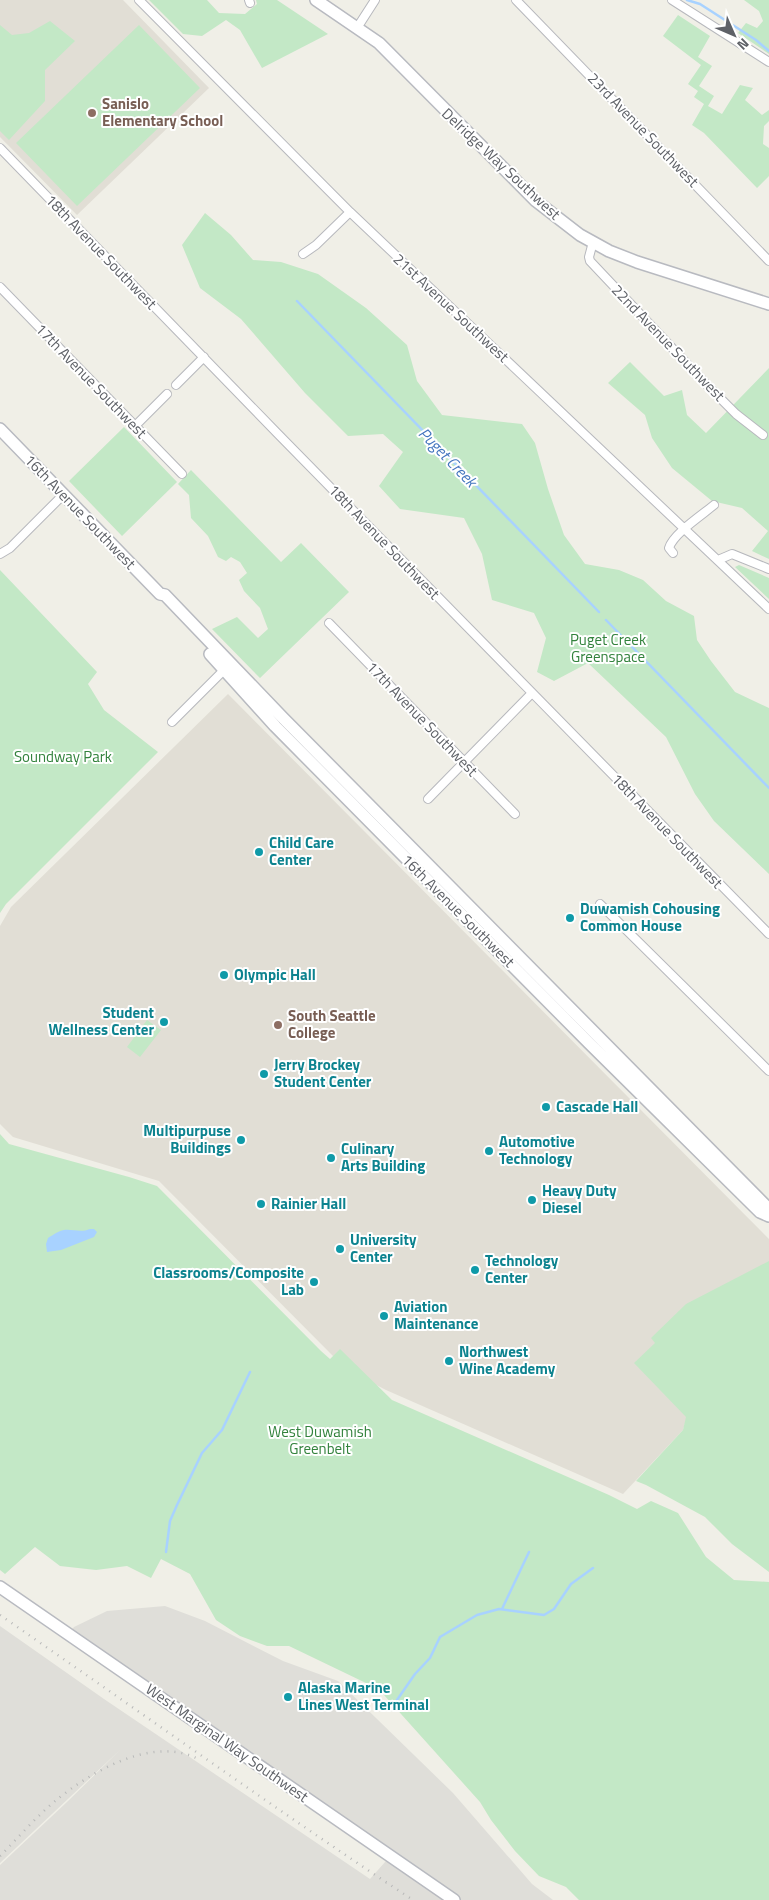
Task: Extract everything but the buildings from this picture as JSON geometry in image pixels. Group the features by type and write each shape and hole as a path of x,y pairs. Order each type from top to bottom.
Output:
{"street":[{"name":"21st Avenue Southwest","path":"139,0 350,212 769,609"},
{"name":"Delridge Way Southwest","path":"316,0 378,43 536,201 562,222 593,242 637,262 769,304"},
{"path":"357,28 375,0"},
{"name":"23rd Avenue Southwest","path":"516,0 769,261"},
{"path":"672,0 769,62"},
{"name":"18th Avenue Southwest","path":"0,148 769,934"},
{"path":"303,254 316,245 350,212"},
{"name":"22nd Avenue Southwest","path":"593,242 589,257 590,261 729,407 763,436"},
{"name":"17th Avenue Southwest","path":"0,287 182,474"},
{"path":"176,385 204,357"},
{"path":"135,426 167,394"},
{"name":"16th Avenue Southwest","path":"0,430 160,594 165,595 228,667 275,726 589,1043 760,1212 769,1216"},
{"path":"0,554 10,548 63,494"},
{"path":"673,553 669,548 670,545 714,505"},
{"path":"718,560 732,554 769,569"},
{"name":"17th Avenue Southwest","path":"329,624 515,814"},
{"path":"172,722 228,667"},
{"name":"16th Avenue Southwest","path":"228,667 586,1022 766,1205 769,1211"},
{"path":"428,799 532,693"},
{"path":"600,904 769,1071"},
{"name":"West Marginal Way Southwest","path":"0,1586 454,1900"}],"shaded area":[{"name":"Sanislo Elementary School","path":"0,0 123,0 209,88 77,215 0,137"},
{"name":"South Seattle College","path":"228,694 769,1239 769,1380 687,1417 683,1430 623,1494 386,1390 359,1376 334,1357 159,1181 13,1137 0,1124 0,926 11,907"},
{"path":"165,1606 205,1621 283,1661 338,1681 453,1793 532,1884 553,1900 0,1900 0,1865 121,1749 0,1863 0,1626 104,1699 370,1879 393,1853 65,1638 74,1627 107,1611"}],"green space":[{"path":"149,0 207,0 219,13 245,14 257,4 256,0 277,0 328,34 262,68 240,30 226,20 202,36 183,34"},
{"path":"744,0 769,0 769,54 738,33 746,23 757,28 763,21 759,11"},
{"path":"678,15 710,36 698,57 712,66 699,86 714,96 708,106 722,114 740,85 753,88 745,100 762,115 769,110 769,121 764,126 763,144 769,148 769,176 757,188 704,133 692,125 704,104 694,97 698,91 688,84 701,65 663,36"},
{"path":"50,21 75,41 45,70 45,101 9,140 0,131 0,25 12,35 29,33"},
{"path":"139,25 200,88 77,206 16,143"},
{"name":"Puget Creek Greenspace","path":"205,213 231,235 253,260 281,262 318,274 366,308 407,345 417,381 442,415 522,424 535,443 564,535 585,564 619,570 643,580 666,601 694,616 697,640 735,692 769,708 769,874 714,821 695,794 666,737 588,663 554,681 537,672 546,638 534,613 492,600 482,554 464,518 400,509 379,486 403,452 383,434 348,436 305,393 241,319 200,288 182,245"},
{"path":"630,362 664,396 682,390 687,415 706,433 769,368 769,559 752,551 768,531 742,508 712,501 672,468 652,438 645,415 608,383"},
{"path":"124,427 177,482 122,536 69,481"},
{"path":"191,470 281,562 301,543 349,592 260,678 212,629 237,617 258,638 268,629 260,608 244,591 239,580 247,573 240,562 231,557 226,561 218,557 208,536 191,518 189,495 178,484"},
{"path":"739,565 769,578 769,599 735,567"},
{"name":"Soundway Park","path":"0,570 97,672 88,684 104,710 158,752 6,904 0,913"},
{"path":"147,1020 161,1030 140,1057 127,1047"},
{"name":"West Duwamish Greenbelt","path":"0,1134 9,1144 157,1186 321,1351 330,1359 340,1349 392,1400 637,1509 651,1501 678,1513 706,1557 734,1580 769,1582 769,1900 579,1900 566,1887 539,1876 515,1851 491,1820 480,1802 384,1695 368,1684 289,1646 267,1646 240,1636 216,1620 190,1574 161,1559 151,1578 127,1566 96,1570 60,1566 35,1547 5,1574 0,1570"},
{"path":"769,1261 769,1572 732,1544 705,1517 636,1481 683,1430 686,1417 634,1363 655,1343 651,1338 686,1304"}],"water":[{"path":"94,1229 97,1232 94,1237 61,1250 47,1252 46,1244 48,1238 58,1232"}],"waterway":[{"path":"687,0 700,4 756,40 769,51"},
{"name":"Puget Creek","path":"297,301 599,612"},
{"name":"Puget Creek","path":"606,620 769,788"},
{"path":"166,1552 170,1521 177,1505 202,1453 222,1430 250,1372"},
{"path":"502,1609 529,1552"},
{"path":"390,1710 415,1674 430,1658 440,1637 477,1615 499,1609 544,1615 554,1609 571,1584 593,1568"}],"railway":[{"path":"0,1615 413,1900"},
{"path":"0,1856 54,1802 86,1779 104,1769 123,1760 163,1751 182,1753 200,1760"}],"place":[{"name":"Sanislo Elementary School","path":"92,113"},
{"name":"Child Care Center","path":"259,852"},
{"name":"Duwamish Cohousing Common House","path":"570,918"},
{"name":"Olympic Hall","path":"224,975"},
{"name":"Student Wellness Center","path":"164,1022"},
{"name":"South Seattle College","path":"278,1025"},
{"name":"Jerry Brockey Student Center","path":"264,1074"},
{"name":"Cascade Hall","path":"546,1107"},
{"name":"Multipurpuse Buildings","path":"241,1140"},
{"name":"Automotive Technology","path":"489,1151"},
{"name":"Culinary Arts Building","path":"331,1158"},
{"name":"Heavy Duty Diesel","path":"532,1200"},
{"name":"Rainier Hall","path":"261,1204"},
{"name":"University Center","path":"340,1249"},
{"name":"Technology Center","path":"475,1270"},
{"name":"Classrooms/Composite Lab","path":"314,1282"},
{"name":"Aviation Maintenance","path":"384,1316"},
{"name":"Northwest Wine Academy","path":"449,1361"},
{"name":"Alaska Marine Lines West Terminal","path":"288,1697"}]}
